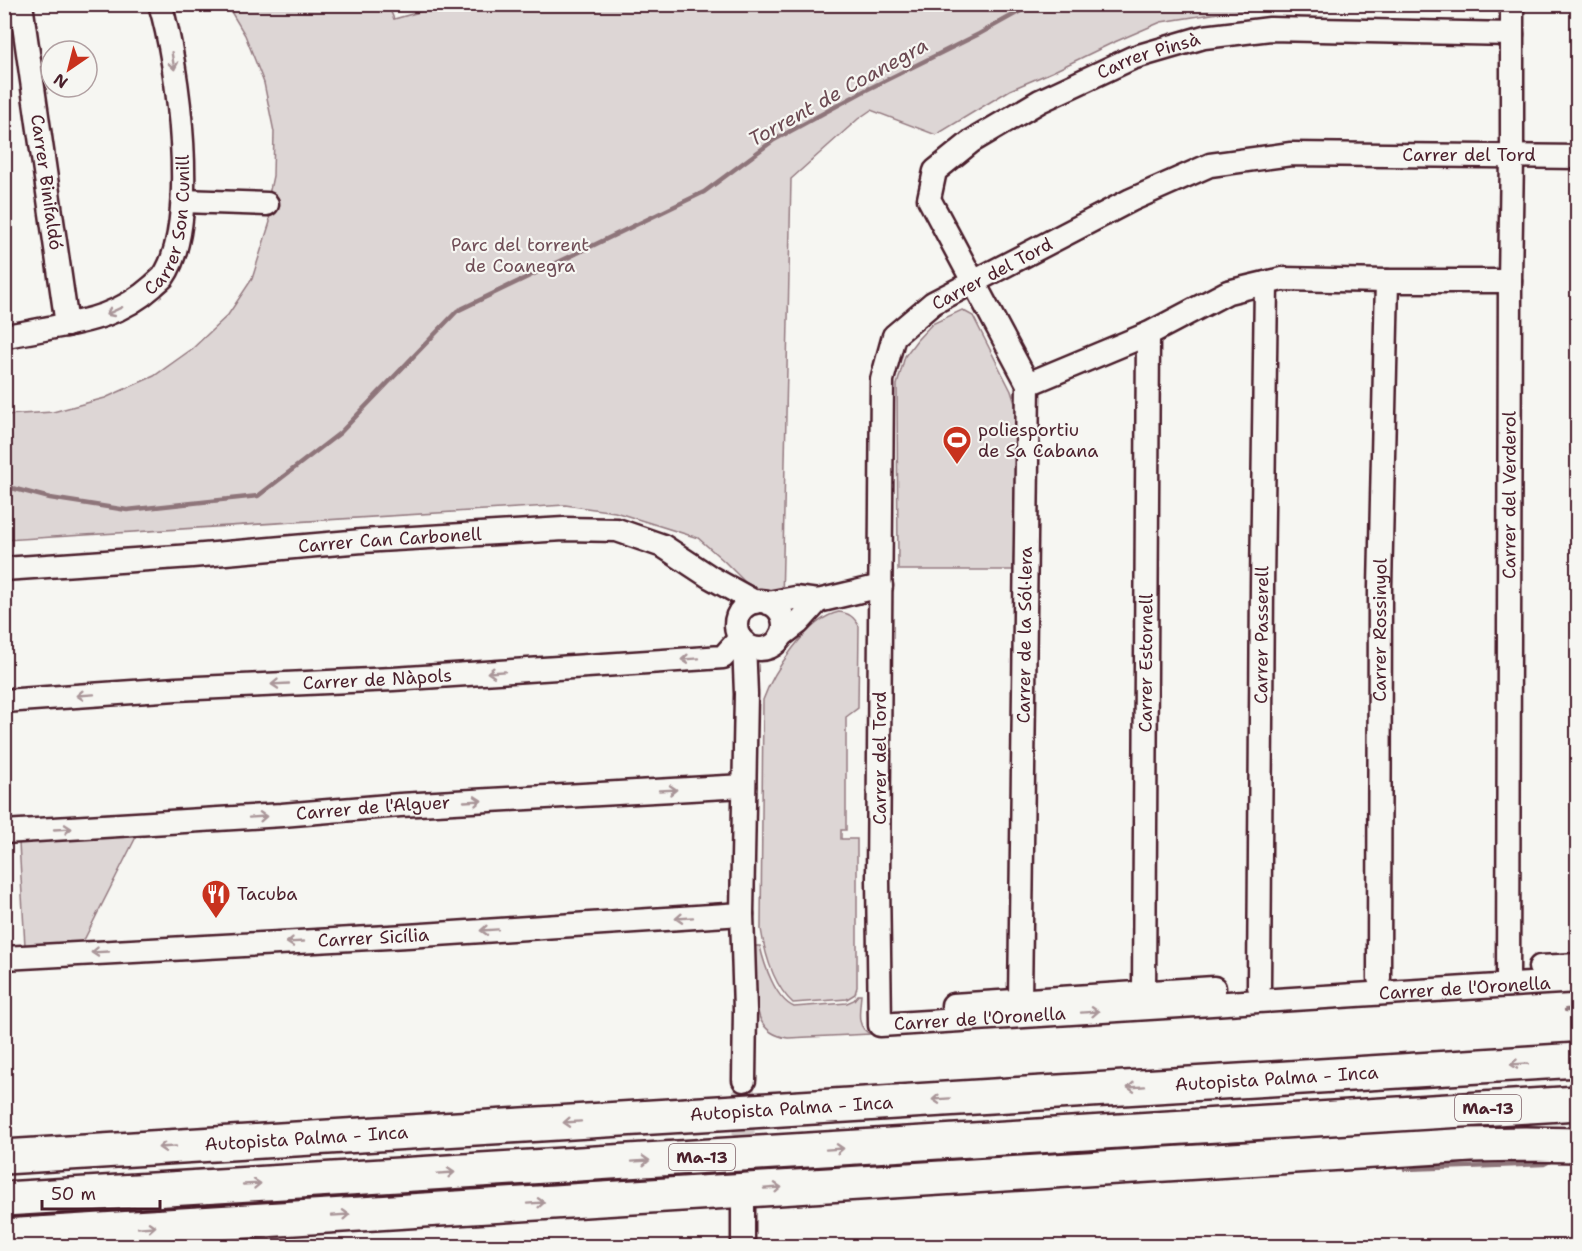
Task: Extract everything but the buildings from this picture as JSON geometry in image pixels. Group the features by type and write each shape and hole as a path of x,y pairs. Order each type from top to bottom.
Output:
{"highway":[{"name":"Autopista Palma - Inca","path":"4,1157 1578,1060"},
{"name":"Ma-13","path":"4,1199 1578,1103"},
{"path":"1399,1114 1578,1129"},
{"path":"4,1236 1471,1145 1578,1145"}],"street":[{"name":"Carrer Binifaldó","path":"21,4 67,325"},
{"name":"Carrer Son Cunill","path":"4,336 92,320 141,297 163,277 178,237 183,201 182,149 173,59 160,4"},
{"name":"Carrer del Verderol","path":"1508,977 1512,4"},
{"name":"Carrer Pinsà","path":"975,282 929,199 935,171 972,141 1020,113 1132,58 1204,37 1270,29 1512,34"},
{"name":"Carrer del Tord","path":"879,1010 882,380 894,336 933,303 1131,200 1210,165 1292,154 1578,157"},
{"path":"183,201 267,204"},
{"path":"1028,384 1148,334 1227,292 1282,279 1510,281"},
{"name":"Carrer Rossinyol","path":"1378,978 1380,587 1387,281"},
{"name":"Carrer de la Sól·lera","path":"975,282 1028,384 1020,1001"},
{"name":"Carrer Passerell","path":"1259,986 1266,283"},
{"name":"Carrer Estornell","path":"1144,993 1148,334"},
{"name":"Carrer Can Carbonell","path":"4,569 362,541 564,530 617,530 663,546 710,577 740,635"},
{"path":"710,577 774,606 782,616 783,630 746,694"},
{"path":"744,1080 745,1010 742,914 746,694 740,612 744,607 762,602 795,597 818,601 881,586"},
{"path":"740,635 755,648 761,649 777,641 818,601"},
{"name":"Carrer de Nàpols","path":"4,701 723,657 740,635"},
{"name":"Carrer de l'Alguer","path":"4,832 258,817 408,805 744,786"},
{"name":"Carrer Sicília","path":"4,957 406,936 742,914"},
{"name":"Carrer de l'Oronella","path":"1578,965 1508,977 880,1025 879,1010 1378,978 1508,977 1578,981"},
{"path":"743,1205 743,1246"}],"green space":[{"name":"Parc del torrent de Coanegra","path":"448,4 1269,5 1269,10 1225,12 1161,22 1010,90 936,135 871,110 791,179 782,603 745,582 698,538 615,512 565,505 5,540 5,415 53,412 105,398 154,376 192,349 228,315 252,279 270,222 267,204 273,176 274,132 264,83 245,35 227,5 388,5 394,19"},
{"name":"poliesportiu de Sa Cabana","path":"962,310 973,316 1011,391 1018,413 1013,570 898,570 897,385 905,356 917,340 932,324"},
{"path":"839,612 851,616 859,626 858,708 846,717 846,830 841,830 841,839 857,839 857,987 855,994 847,999 793,1003 775,978 761,929 763,700 783,661 804,635 827,616"},
{"path":"137,835 83,942 25,946 19,843"},
{"path":"754,946 760,946 771,980 787,1003 794,1007 847,1003 861,995 861,1023 871,1034 788,1038 770,1031 764,1026 758,1011 755,993"}],"waterway":[{"name":"Torrent de Coanegra","path":"4,486 50,498 127,510 258,496 340,433 457,311 704,192 774,140 1033,4"},
{"path":"1566,1010 1578,1010"},
{"path":"1405,1169 1544,1164 1554,1159"}],"tunnel":[{"path":"743,1204 744,1080"}],"place":[{"name":"poliesportiu de Sa Cabana","path":"957,466"},
{"name":"Tacuba","path":"216,920"}]}
